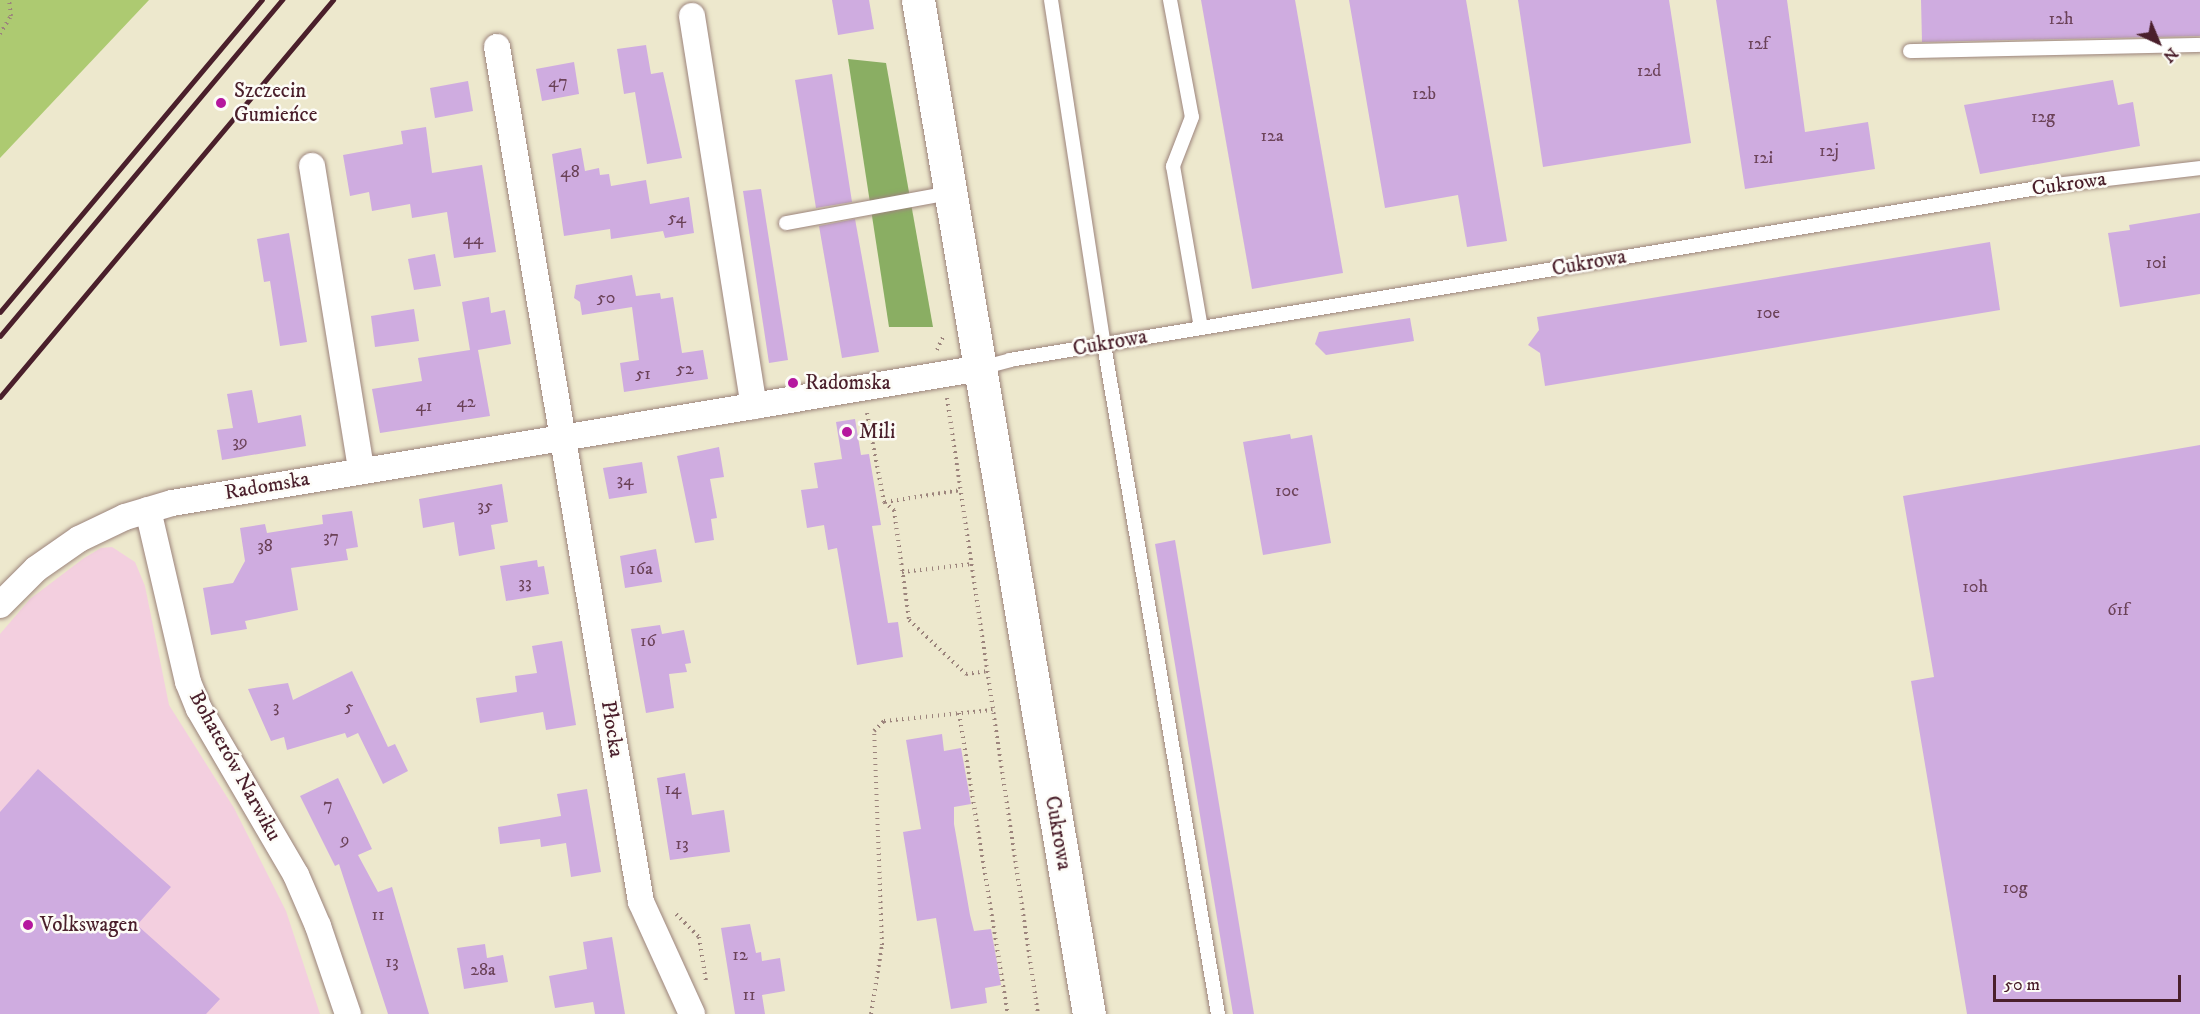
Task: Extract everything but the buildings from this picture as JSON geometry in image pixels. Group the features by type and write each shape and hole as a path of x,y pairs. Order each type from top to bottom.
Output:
{"street":[{"name":"Cukrowa","path":"918,0 1089,1014"},
{"path":"692,16 754,406"},
{"path":"497,47 563,436"},
{"path":"312,166 361,469"},
{"name":"Radomska","path":"0,604 62,550 100,528 148,510 361,469 981,368"},
{"name":"Płocka","path":"563,436 641,902 692,1014"},
{"name":"Bohaterów Narwiku","path":"148,510 189,682 199,709 296,875 318,926 348,1014"}],"lane":[{"path":"1051,0 1104,345 1218,1014"},
{"path":"1170,0 1192,117 1173,166 1201,328"},
{"path":"1911,51 2200,45"},
{"name":"Cukrowa","path":"981,368 1201,328 2056,184 2200,168"},
{"path":"786,223 950,193"}],"path":[{"path":"0,34 11,16 9,0"},
{"path":"947,397 1038,1014"},
{"path":"866,403 884,502 894,510 909,620 966,674 988,671"},
{"path":"884,502 962,490"},
{"path":"902,572 973,564"},
{"path":"871,1014 882,945 874,731 884,721 992,710"},
{"path":"959,713 1008,1014"}],"shaded area":[{"path":"112,547 135,562 145,586 169,705 234,808 286,911 320,1014 0,1014 0,634 30,599 84,558 101,548"}],"green space":[{"path":"0,0 149,0 0,158"},
{"path":"848,59 886,63 933,327 889,327"}],"railway":[{"path":"0,312 262,0"},
{"path":"0,336 282,0"},
{"path":"0,397 333,0"}],"place":[{"name":"Szczecin Gumieńce","path":"221,103"},
{"name":"Radomska","path":"793,383"},
{"name":"Mili","path":"847,432"},
{"name":"Volkswagen","path":"28,925"}]}
